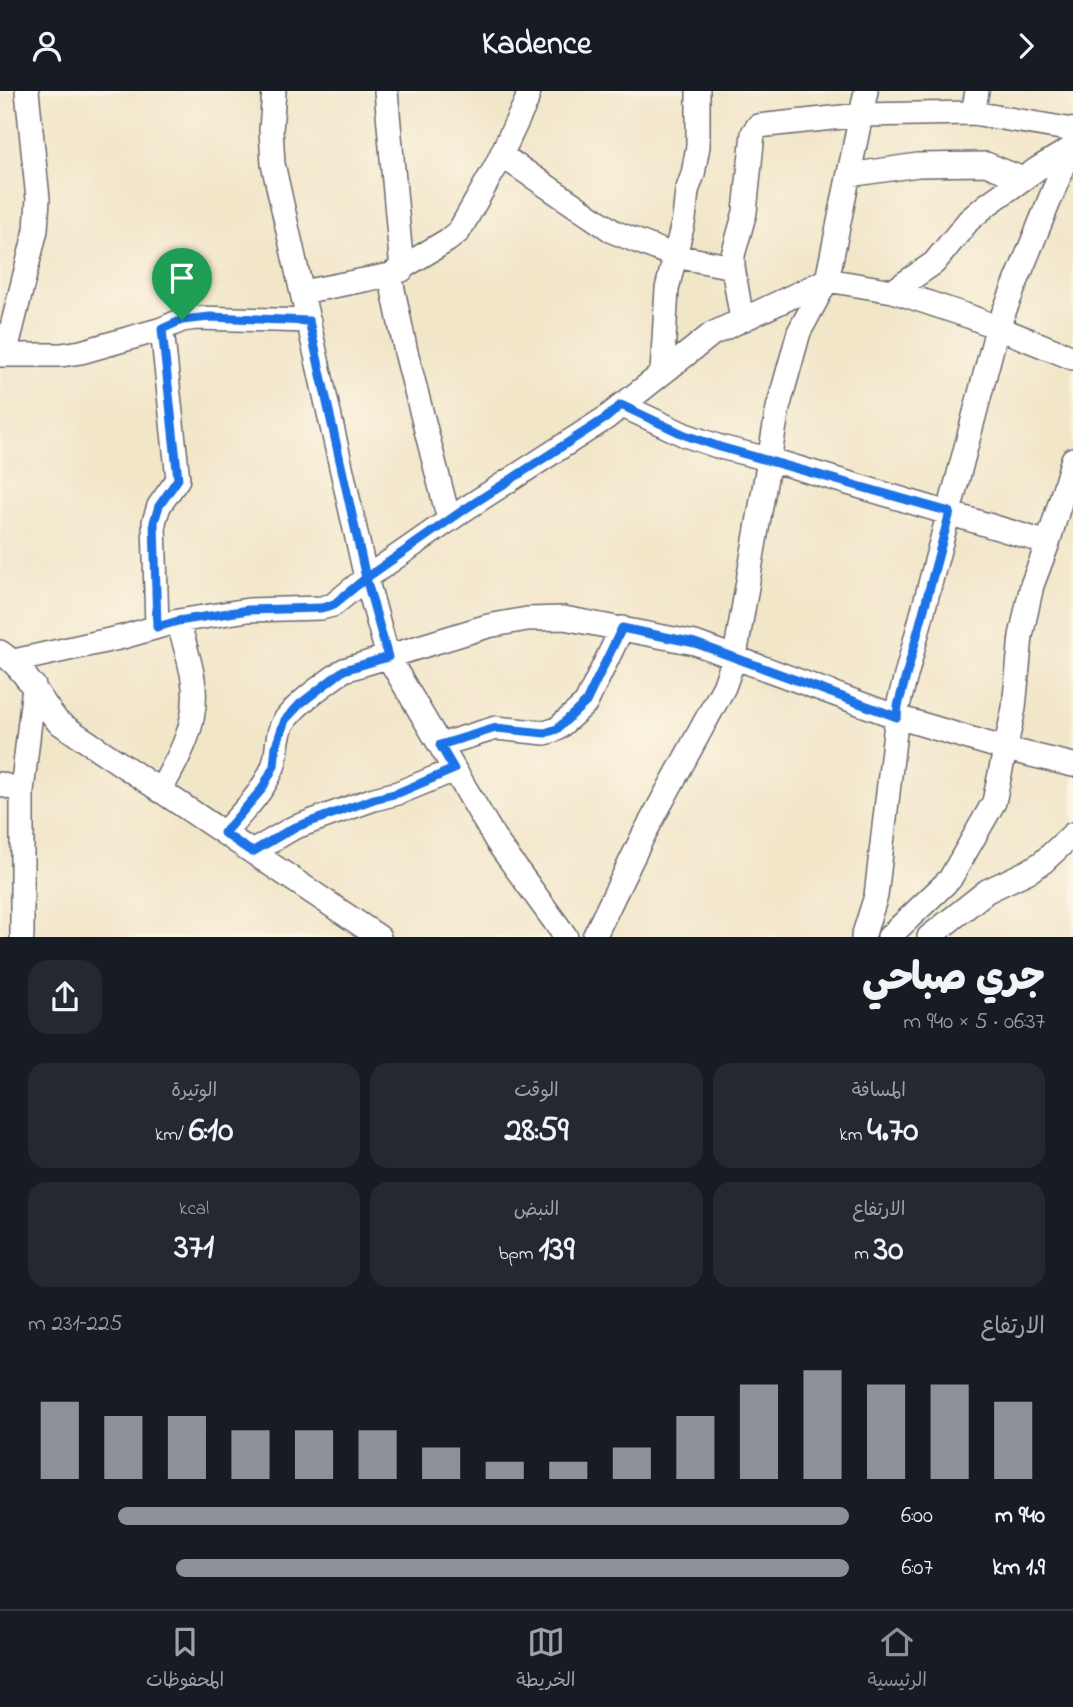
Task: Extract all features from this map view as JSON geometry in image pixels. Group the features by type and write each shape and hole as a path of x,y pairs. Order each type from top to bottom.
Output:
{"street":[{"path":"27,91 37,191 36,230 3,355 61,355 81,352 162,329 182,320 210,317 309,321"},
{"path":"274,91 271,130 274,164 366,578 388,657 497,842 566,937"},
{"path":"386,91 396,272 412,379 449,520"},
{"path":"302,292 396,272 459,231 501,155 529,91"},
{"path":"662,373 667,289 698,146 698,91"},
{"path":"594,937 643,836 724,687 735,656 778,408 799,332 827,280 866,91"},
{"path":"742,320 733,267 736,241 745,212 754,129 758,126 975,102 1072,143"},
{"path":"893,291 934,263 969,221 1072,143"},
{"path":"863,937 876,896 898,706 997,329 1072,143"},
{"path":"501,155 614,232 675,255 733,267"},
{"path":"849,175 918,165 986,164 1023,179"},
{"path":"7,657 248,610 321,608 333,605 366,578 449,520 621,405 712,334 827,280 893,291 1073,358"},
{"path":"160,791 183,751 195,704 194,681 168,624 154,522 159,506 178,479 162,329"},
{"path":"621,405 685,435 720,447 950,512 1048,543"},
{"path":"893,936 950,879 994,802 1014,708 1021,636 1032,585 1048,543 1073,459"},
{"path":"224,833 262,789 274,766 276,746 285,720 300,704 344,670 488,626 527,619 564,618 695,643 897,717 1006,749 1073,765"},
{"path":"440,745 496,728 545,733 557,729 586,702 622,628"},
{"path":"7,657 34,686 58,722 379,937"},
{"path":"22,937 22,791 34,686"},
{"path":"252,852 293,828 398,793 454,769"},
{"path":"0,785 22,791"},
{"path":"929,937 987,891 1043,862 1073,834"}],"route":[{"path":"182,320 162,329 178,479 175,487 159,506 154,522 157,627 248,610 321,608 333,605 366,578 465,509 606,418 621,405 685,435 720,447 950,512 897,717 695,643 622,628 586,702 557,729 545,733 496,728 440,745 454,769 398,793 293,828 252,852 224,833 262,789 274,766 276,746 285,720 300,704 344,670 388,657 366,578 309,321 210,317 182,320"}]}
